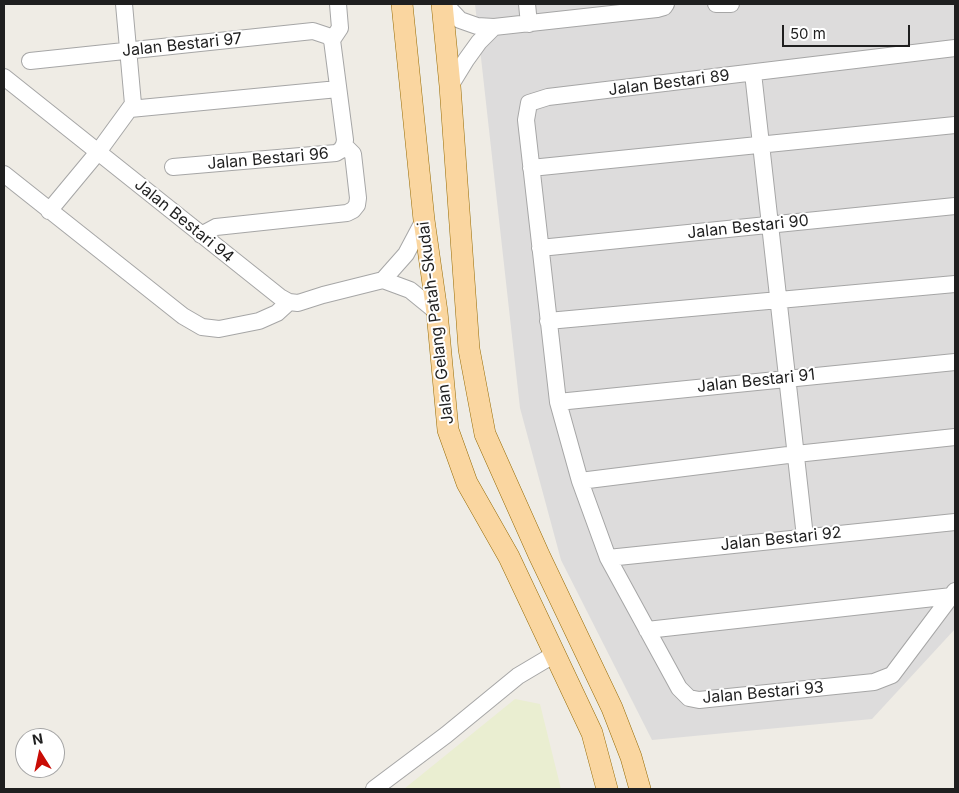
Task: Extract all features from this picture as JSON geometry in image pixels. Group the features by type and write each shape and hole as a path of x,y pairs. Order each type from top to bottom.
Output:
{"main road":[{"name":"Jalan Gelang Patah-Skudai","path":"402,4 424,220 437,312 448,430 467,484 508,557 592,733 607,789"},
{"name":"Jalan Gelang Patah-Skudai","path":"444,4 469,349 485,434 539,556 612,708 631,757 640,789"}],"street":[{"path":"49,211 98,152 133,104 124,4"},
{"path":"332,40 340,28 338,4"},
{"path":"444,4 460,20 477,26 494,27 529,24 591,10 658,9 666,4"},
{"path":"527,4 529,24"},
{"path":"716,4 732,4"},
{"path":"450,86 479,42 494,27"},
{"name":"Jalan Bestari 97","path":"30,61 313,31 328,36 332,40"},
{"name":"Jalan Bestari 96","path":"174,167 336,153 344,145 332,40"},
{"name":"Jalan Bestari 89","path":"558,402 526,120 529,103 537,99 955,48"},
{"path":"753,73 805,536"},
{"name":"Jalan Bestari 94","path":"4,77 201,235 289,302"},
{"path":"130,108 338,89"},
{"path":"531,168 955,125"},
{"path":"201,235 216,228 347,213 354,210 358,205 358,198 353,154 344,145"},
{"path":"4,174 183,316 202,327 219,329 259,321 277,313 289,302 298,303 382,280 406,254 424,220"},
{"name":"Jalan Bestari 90","path":"540,248 955,206"},
{"path":"382,280 410,290 437,312"},
{"path":"548,321 955,284"},
{"name":"Jalan Bestari 91","path":"558,402 955,362"},
{"name":"Jalan Bestari 93","path":"558,402 580,481 608,558 679,688 689,698 699,700 874,682 892,676 954,593"},
{"path":"580,481 796,454 955,438"},
{"name":"Jalan Bestari 92","path":"608,558 805,536 955,522"},
{"path":"647,630 954,593"},
{"path":"374,789 446,735 518,676 555,654"}],"shaded area":[{"path":"475,4 955,4 955,629 872,719 652,740 561,560 520,408"}],"green space":[{"path":"515,699 540,704 561,789 404,789"}]}
